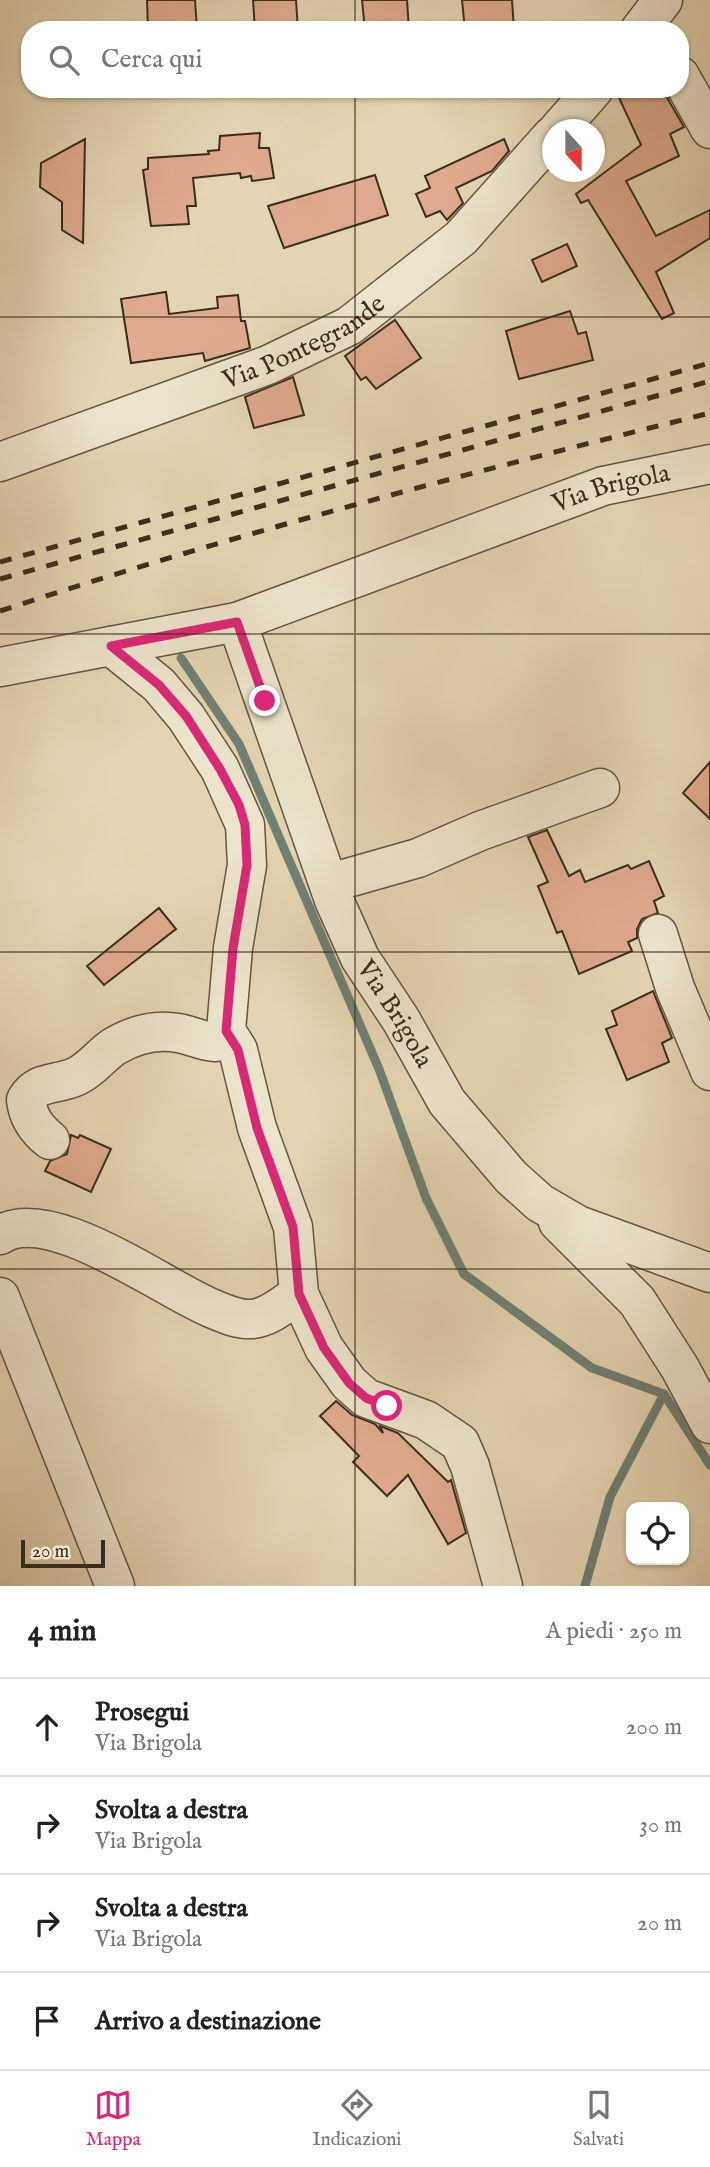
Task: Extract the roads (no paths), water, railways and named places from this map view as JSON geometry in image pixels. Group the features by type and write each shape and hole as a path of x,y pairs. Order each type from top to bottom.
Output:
{"street":[{"path":"689,92 710,129"},
{"path":"568,119 586,98"},
{"name":"Via Pontegrande","path":"0,462 268,365 349,326 461,238 542,147"},
{"name":"Via Brigola","path":"0,667 237,622 603,485 710,464"},
{"name":"Via Brigola","path":"237,622 334,900 360,958 401,1020 447,1102 511,1177 540,1203 578,1225 710,1273"},
{"path":"111,646 159,685 186,716 220,769 245,825 247,865 233,948 226,1031 238,1050 260,1138 293,1227 299,1294 324,1348 349,1383 366,1398 426,1420 460,1443 470,1466 503,1586"},
{"path":"330,883 418,858 480,831 600,788"},
{"path":"658,934 675,988 710,1071"},
{"path":"50,1140 41,1133 27,1111 26,1100 33,1088 81,1074 113,1047 133,1036 156,1032 179,1033 198,1041 215,1042 226,1031"},
{"path":"540,1203 637,1301 710,1424"},
{"path":"0,1235 19,1226 64,1233 195,1301 233,1317 253,1320 272,1312 299,1294"},
{"path":"0,1297 115,1586"}],"waterway":[{"path":"181,658 239,744 379,1069 426,1198 464,1274 592,1368 664,1394 710,1465"},
{"path":"585,1586 610,1497 664,1394"}],"railway":[{"path":"0,562 710,363"},
{"path":"0,579 710,381"},
{"path":"0,611 176,556 354,505 710,413"}]}
